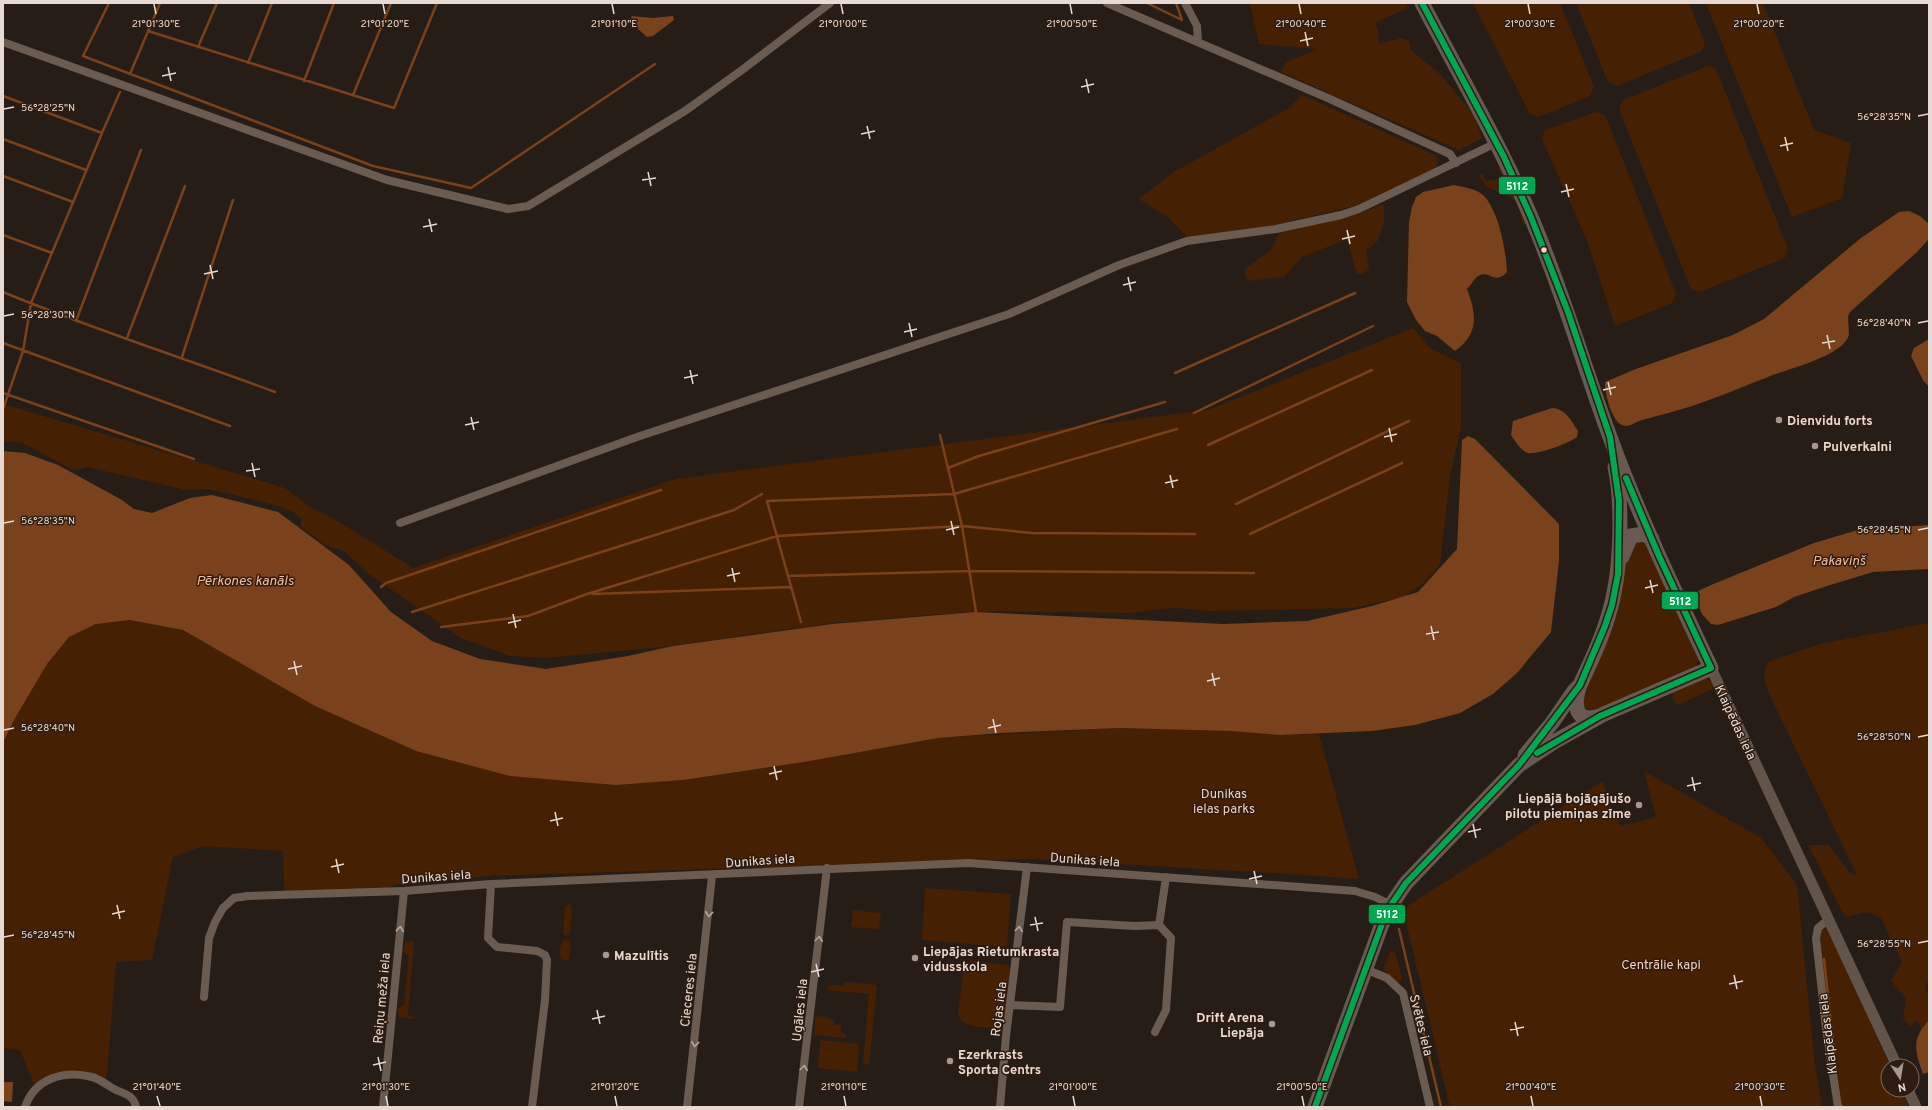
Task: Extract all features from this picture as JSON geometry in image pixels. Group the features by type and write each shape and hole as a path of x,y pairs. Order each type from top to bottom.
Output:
{"highway":[{"name":"Klaipēdas iela","path":"1422,3 1519,189 1568,312 1610,437 1652,539 1711,668"},
{"path":"1610,437 1619,501 1618,574"},
{"path":"1652,539 1644,534 1631,536 1624,549 1605,626 1580,685 1576,701 1577,712 1583,717 1593,718 1711,668"},
{"path":"1519,765 1522,759 1552,723 1574,691 1580,685"},
{"path":"1315,1107 1365,969 1391,905 1406,883 1519,765 1554,742 1604,714"}],"main road":[{"name":"Klaipēdas iela","path":"1711,668 1893,1058"}],"street":[{"path":"3,42 386,180 508,209 528,206 685,111 830,3"},
{"path":"1107,3 1330,99 1450,154 1456,163"},
{"path":"1185,3 1197,26 1198,42"},
{"path":"400,523 637,437 1009,314 1119,265 1180,244 1270,230 1342,215 1358,209 1496,143"},
{"name":"Dunikas iela","path":"204,997 209,938 223,908 234,898 270,895 404,891 491,884 712,876 827,868 968,863 1355,891 1375,897 1391,905"},
{"name":"Rojas iela","path":"1000,1107 1010,1005 1027,867"},
{"name":"Ugāles iela","path":"799,1107 827,868"},
{"name":"Cieceres iela","path":"687,1107 712,876"},
{"path":"1159,925 1166,877"},
{"path":"491,884 488,938 497,948 537,951 545,955 547,960 545,1000 532,1107"},
{"name":"Reiņu meža iela","path":"383,1107 404,891"},
{"name":"Klaipēdas iela","path":"1830,921 1824,923 1818,928 1816,938 1826,1028 1838,1107"},
{"path":"1010,1005 1060,1007 1067,922 1135,926 1159,925 1171,938 1166,1010 1156,1032"},
{"name":"Svētes iela","path":"1365,969 1387,978 1403,993 1430,1107"},
{"path":"25,1107 35,1088 44,1081 71,1075 92,1077 130,1095 136,1107"}],"green space":[{"path":"1250,3 1405,3 1408,8 1375,23 1378,29 1379,44 1402,38 1409,41 1411,50 1441,75 1475,117 1482,138 1459,150 1281,72 1286,62 1318,49 1259,44"},
{"path":"1473,3 1560,3 1594,87 1590,96 1539,117 1530,114"},
{"path":"1576,3 1689,3 1705,43 1702,51 1617,86 1608,82"},
{"path":"1706,3 1763,3 1814,130 1851,143 1842,198 1792,217"},
{"path":"1708,66 1716,69 1788,249 1785,258 1699,292 1691,289 1619,109 1623,100"},
{"path":"1302,95 1435,155 1438,160 1436,168 1359,205 1275,225 1188,238 1169,218 1139,199 1172,173 1289,108"},
{"path":"1596,112 1605,115 1676,294 1672,303 1615,326 1586,238 1542,139 1545,130"},
{"path":"1501,166 1526,222 1524,226 1516,202 1504,193 1494,190 1486,185 1479,174 1482,173 1486,181 1491,181 1502,177 1498,168"},
{"path":"1384,204 1384,221 1377,242 1366,250 1369,269 1363,274 1357,274 1347,239 1302,257 1284,277 1248,281 1245,275 1245,269 1271,250 1279,233 1360,213"},
{"path":"1413,328 1431,349 1461,363 1461,426 1450,476 1440,564 1424,583 1403,597 1353,608 1209,611 1174,608 1129,613 980,611 832,623 662,647 546,658 511,656 461,638 369,574 344,551 326,545 301,527 301,518 293,512 272,504 209,489 186,490 88,467 73,470 23,443 3,441 3,404 285,488 313,509 331,517 413,568 676,479 1208,410"},
{"path":"1639,540 1646,542 1699,660 1694,669 1598,709 1589,710 1583,708 1582,701 1627,561 1634,543"},
{"name":"Dunikas ielas parks","path":"130,620 183,630 315,706 416,751 616,785 683,780 810,761 938,738 1120,728 1230,731 1280,735 1319,734 1359,879 1032,859 486,876 395,885 389,888 284,892 283,851 203,846 173,857 152,960 116,962 106,1084 71,1075 35,1087 20,1050 3,1048 3,743 14,720 47,664 69,637 96,624"},
{"path":"1929,623 1929,979 1925,987 1929,997 1929,1047 1917,1020 1911,1026 1903,1019 1906,999 1891,981 1902,962 1881,918 1869,912 1845,917 1808,845 1829,845 1850,873 1857,875 1771,698 1766,684 1765,671 1768,662 1820,644"},
{"path":"1704,678 1711,681 1715,688 1678,705 1673,700 1673,692"},
{"name":"Centrālie kapi","path":"1644,771 1761,838 1797,885 1814,1058 1822,1107 1450,1107 1404,913 1409,905 1603,781 1613,820 1618,819 1620,826 1656,817"},
{"path":"925,888 1011,894 1007,947 922,940"},
{"path":"569,904 572,907 570,934 566,936 563,933 565,906"},
{"path":"853,910 881,913 879,929 851,927"},
{"path":"1827,929 1830,932 1886,1058 1880,1058 1880,1098 1905,1098 1909,1107 1839,1107 1835,1083 1820,931"},
{"path":"564,940 568,940 571,943 569,959 566,961 561,959 560,954 561,946"},
{"path":"407,941 414,941 408,1016 415,1017 413,1019 399,1017 397,1009 404,1005 409,956 403,952"},
{"path":"1395,951 1402,980 1398,983 1383,970 1390,952"},
{"path":"972,961 1007,965 1010,968 1004,1023 999,1028 970,1025 961,1020 958,1015 964,967"},
{"path":"845,982 877,985 869,1065 863,1064 869,994 827,990 828,985 844,986"},
{"path":"815,1016 834,1019 834,1025 842,1024 840,1030 842,1033 846,1034 846,1038 814,1035"},
{"path":"820,1040 859,1044 857,1072 818,1068"}],"water":[{"path":"632,16 653,18 673,16 674,20 653,36 647,37 630,22"},
{"path":"1454,185 1477,191 1489,202 1501,231 1507,272 1499,278 1482,274 1475,279 1467,289 1474,314 1474,322 1469,337 1455,351 1437,336 1425,331 1416,320 1407,302 1409,222 1416,197 1423,192"},
{"path":"1909,211 1920,216 1929,224 1929,239 1917,252 1850,312 1848,316 1849,335 1844,343 1836,350 1814,361 1713,399 1642,420 1627,426 1622,425 1615,418 1607,399 1605,382 1636,369 1733,335 1764,319 1861,238 1899,212"},
{"path":"1929,339 1929,387 1923,380 1911,356 1914,348"},
{"path":"1552,408 1561,410 1568,416 1578,431 1577,437 1553,448 1532,453 1525,452 1511,435 1513,421"},
{"name":"Pērkones kanāls","path":"1468,436 1475,439 1559,524 1559,561 1551,632 1517,673 1493,694 1460,713 1415,725 1372,731 1280,735 1230,731 1120,728 1001,733 938,738 810,761 683,780 616,785 510,776 416,751 315,706 183,630 130,620 96,624 69,637 47,664 14,720 3,743 3,451 25,453 58,465 122,500 134,509 152,513 190,498 212,495 278,512 349,565 391,612 432,641 480,659 546,669 628,656 673,646 832,624 975,612 1223,624 1307,621 1372,606 1418,592 1457,549 1462,440"},
{"name":"Pakaviņš","path":"1929,525 1929,569 1873,572 1794,597 1776,607 1718,625 1711,624 1702,614 1695,598 1698,591 1814,543 1858,530"},
{"path":"1929,1020 1929,1072 1923,1074 1916,1046 1919,1033"},
{"path":"3,1082 13,1082 12,1102 3,1101"}],"waterway":[{"path":"109,3 83,56 373,166 471,188 655,64"},
{"path":"130,74 160,3"},
{"path":"198,47 217,3"},
{"path":"248,63 272,3"},
{"path":"304,81 334,3"},
{"path":"353,95 391,3"},
{"path":"148,31 394,108 437,3"},
{"path":"1147,3 1182,20 1176,3"},
{"path":"102,133 120,92"},
{"path":"3,96 102,133 31,303 23,351 3,409"},
{"path":"3,139 86,170"},
{"path":"76,321 141,150"},
{"path":"3,176 73,202"},
{"path":"127,338 185,186"},
{"path":"182,357 233,200"},
{"path":"3,235 52,253"},
{"path":"3,292 104,331 275,392"},
{"path":"1175,373 1355,293"},
{"path":"1194,413 1373,326"},
{"path":"3,343 230,426"},
{"path":"1208,445 1372,370"},
{"path":"3,393 194,459"},
{"path":"948,468 979,456 1165,402"},
{"path":"1236,504 1409,421"},
{"path":"801,622 767,501 954,494 1177,429"},
{"path":"940,435 962,526 976,612"},
{"path":"1250,534 1402,463"},
{"path":"381,587 386,583 661,490"},
{"path":"412,612 734,510 762,494"},
{"path":"441,627 528,616 587,594 777,536 962,526 1032,533 1195,534"},
{"path":"788,576 969,571 1254,573"},
{"path":"592,594 791,587"},
{"path":"1399,929 1441,1107"},
{"path":"1824,959 1836,1070"}],"transit line":[{"name":"5112","path":"1315,1107 1382,924 1391,905 1406,883 1519,765 1580,685 1605,626 1612,605 1618,574 1619,501 1610,437 1568,312 1531,217 1504,157 1422,3"},
{"name":"5112","path":"1626,478 1659,556 1711,668"},
{"name":"5112","path":"1537,753 1600,716 1711,668"}],"place":[{"name":"Dienvidu forts","path":"1779,420"},
{"name":"Pulverkalni","path":"1815,446"},
{"name":"Liepājā bojāgājušo pilotu piemiņas zīme","path":"1639,805"},
{"name":"Mazulītis","path":"606,955"},
{"name":"Liepājas Rietumkrasta vidusskola","path":"915,958"},
{"name":"Drift Arena Liepāja","path":"1272,1024"},
{"name":"Ezerkrasts Sporta Centrs","path":"950,1061"}]}
